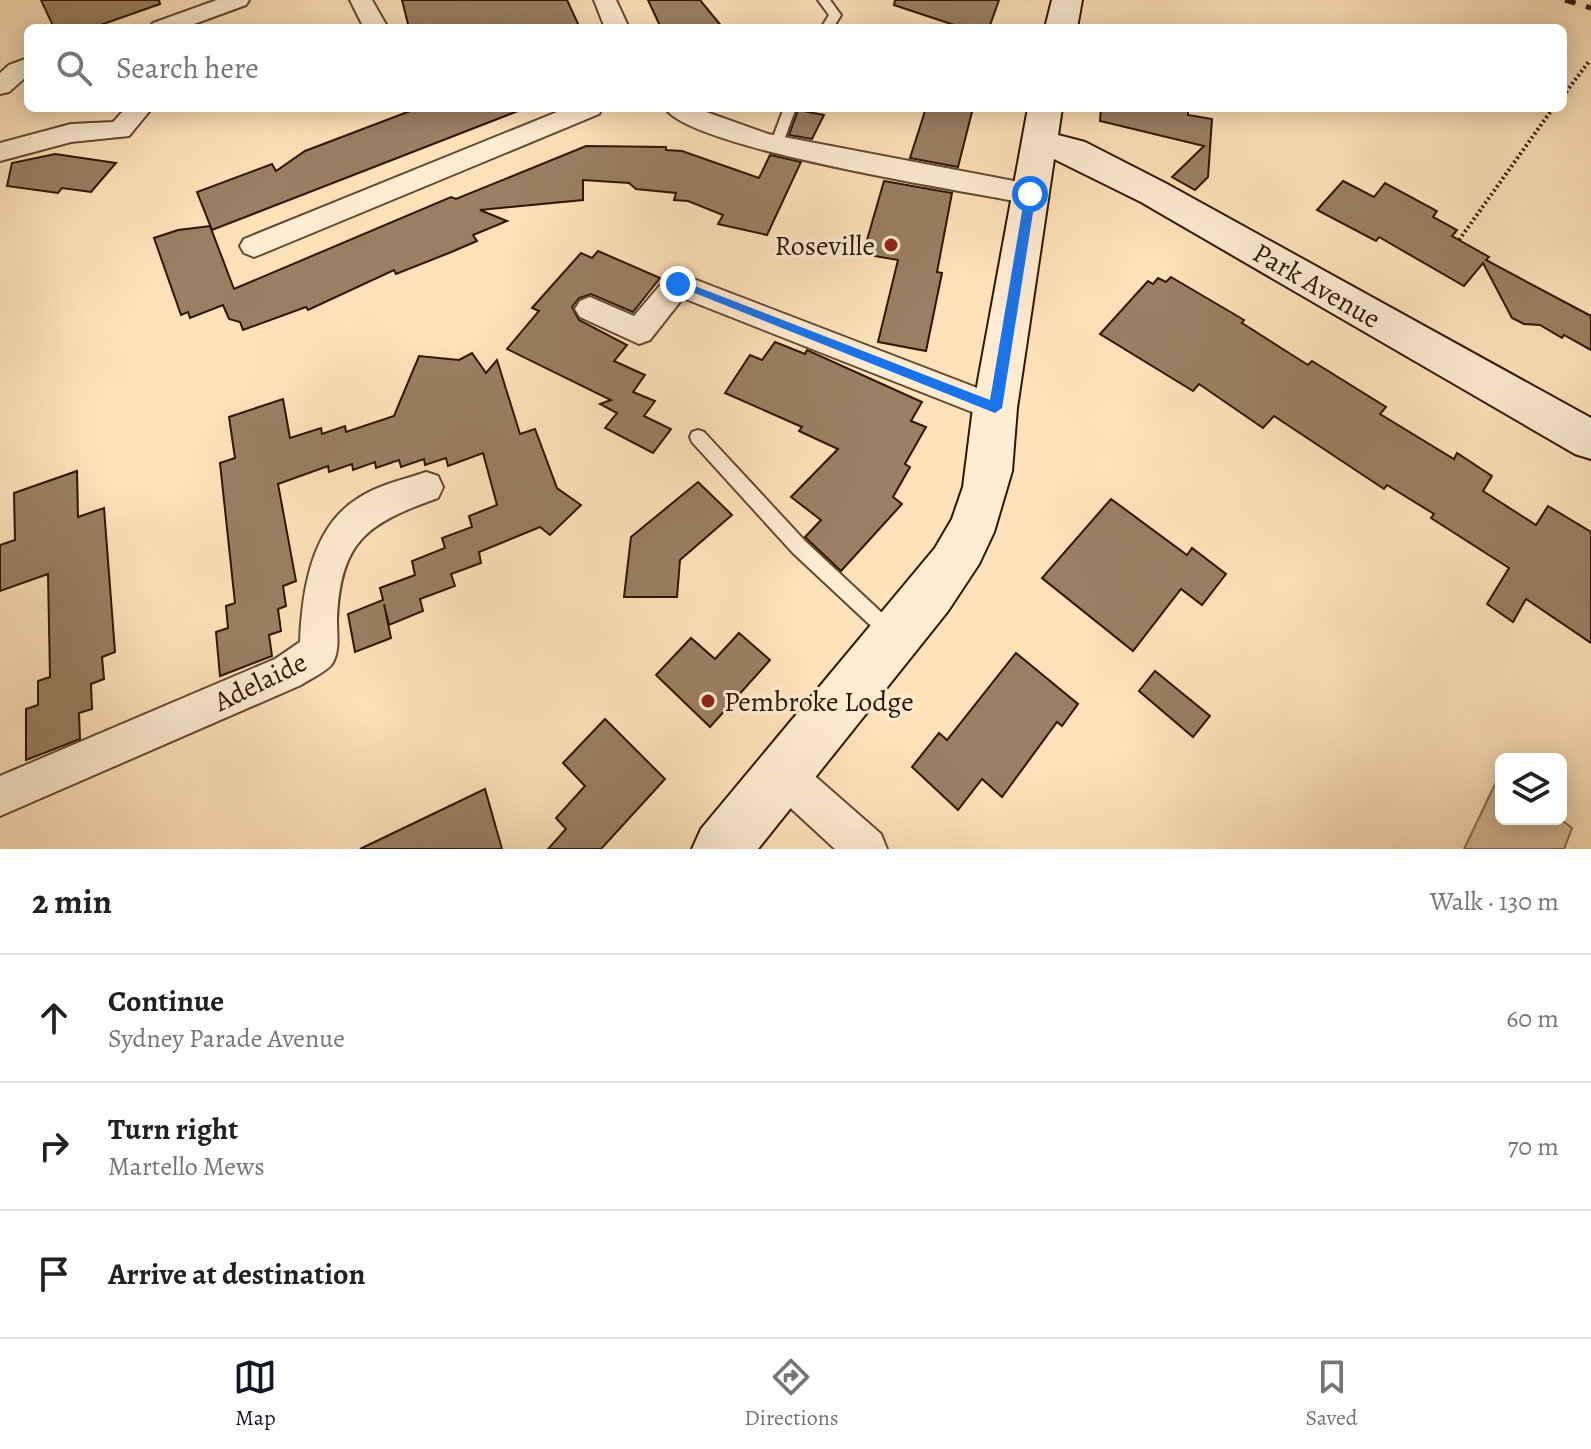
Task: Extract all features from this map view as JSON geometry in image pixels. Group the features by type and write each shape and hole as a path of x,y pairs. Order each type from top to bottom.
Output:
{"street":[{"path":"172,24 238,0"},
{"path":"361,0 374,24"},
{"path":"605,0 615,24"},
{"path":"1062,24 1067,0"},
{"path":"0,86 24,68"},
{"path":"0,152 71,133 120,130 136,112"},
{"path":"254,246 580,112"},
{"path":"683,112 735,134 776,145 1030,194"},
{"path":"721,849 786,777 896,637 957,558 970,532 985,493 996,443 995,408 1041,125"},
{"name":"Park Avenue","path":"1041,125 1072,151 1154,193 1591,440"},
{"path":"590,309 639,332 678,284 995,408"},
{"name":"Adelaide","path":"0,796 288,672 318,652 319,595 329,558 364,512 426,487"},
{"path":"786,777 866,849"}],"lane":[{"path":"824,0 835,15 829,24"},
{"path":"776,145 788,112"},
{"path":"698,437 799,547 896,637"}],"path":[{"path":"1567,91 1590,60"},
{"path":"1459,240 1550,112"}],"shaded area":[{"path":"1495,784 1495,825 1567,824 1572,828 1564,849 1464,849"}],"building":[{"path":"41,0 159,0 160,4 103,24 52,24"},
{"path":"402,0 567,0 578,24 408,24"},
{"path":"648,0 700,0 720,24 659,24"},
{"path":"895,0 999,0 990,24 951,24 894,5"},
{"path":"407,112 515,112 212,230 197,192 272,164 276,171 305,151"},
{"path":"797,112 824,115 812,139 789,135"},
{"path":"925,112 972,112 958,167 910,158"},
{"path":"1101,112 1188,112 1188,115 1212,119 1208,177 1195,190 1172,177 1204,146 1100,121"},
{"path":"586,146 666,147 666,150 682,151 759,178 770,155 801,162 767,235 718,224 723,215 688,201 674,200 676,193 636,189 629,183 583,180 583,200 480,210 507,221 473,235 477,241 449,253 396,274 394,270 308,310 306,307 243,330 240,322 229,319 223,305 190,318 188,312 181,315 154,238 178,230 210,226 234,289 451,197 456,199"},
{"path":"55,154 116,163 91,192 62,188 58,193 7,186 12,163"},
{"path":"884,181 952,193 937,272 942,273 926,351 878,342 898,260 863,254"},
{"path":"1343,181 1374,197 1385,183 1437,211 1433,217 1457,230 1452,236 1489,257 1486,260 1591,316 1591,350 1540,325 1524,324 1512,318 1483,263 1464,286 1379,237 1376,241 1317,210"},
{"path":"598,251 660,278 633,312 591,294 579,298 572,307 579,320 627,345 614,361 645,375 633,392 655,401 644,416 671,429 653,453 605,428 617,413 600,404 611,400 507,349 539,311 532,308 581,253 592,258"},
{"path":"1171,277 1244,320 1242,323 1308,365 1312,361 1386,407 1380,414 1454,459 1457,453 1492,476 1483,491 1536,525 1548,506 1591,532 1591,643 1526,599 1513,622 1487,604 1509,568 1431,518 1434,514 1387,485 1384,489 1274,416 1263,428 1199,384 1193,391 1100,334 1148,281 1153,284 1158,278 1166,282"},
{"path":"775,342 805,354 807,350 922,402 911,421 926,427 905,464 910,467 893,497 902,504 841,571 805,537 821,520 791,497 838,449 799,431 802,427 725,393 750,355 762,360"},
{"path":"472,353 486,373 497,360 520,434 535,429 557,488 581,505 550,535 540,527 479,552 481,563 451,574 455,586 420,599 423,611 389,625 384,604 391,638 355,652 348,614 383,600 380,588 415,575 412,561 445,548 442,538 472,527 469,516 497,505 483,453 448,466 446,458 425,465 424,459 401,467 399,460 376,468 375,462 353,470 352,464 329,472 328,466 278,484 296,581 283,586 286,606 278,609 281,631 269,635 272,656 220,676 216,632 228,628 226,606 235,603 220,463 235,458 229,417 283,399 290,438 321,428 322,434 345,426 346,432 394,416 419,356 459,360"},
{"path":"77,471 78,517 104,508 115,652 102,657 104,679 91,684 92,709 79,713 80,739 26,760 26,709 38,705 38,681 50,677 48,574 0,591 0,545 15,540 14,493"},
{"path":"698,482 732,515 680,560 677,597 624,597 631,537"},
{"path":"1111,499 1187,555 1192,548 1226,574 1202,605 1181,589 1133,651 1042,578"},
{"name":"Pembroke Lodge","path":"739,633 770,660 710,727 656,675 691,638 715,659"},
{"path":"1016,653 1078,704 1062,726 1057,722 1002,797 982,779 958,810 912,767 939,733 947,740"},
{"path":"1155,671 1210,716 1193,737 1139,691"},
{"path":"605,719 665,779 601,849 548,849 566,829 556,818 585,786 563,763"},
{"path":"485,789 502,849 360,849"}],"railway":[{"path":"1565,0 1591,8"}],"place":[{"name":"Roseville","path":"891,245"},
{"name":"Pembroke Lodge","path":"708,701"}],"route":[{"path":"678,284 995,408 1030,194"}]}
